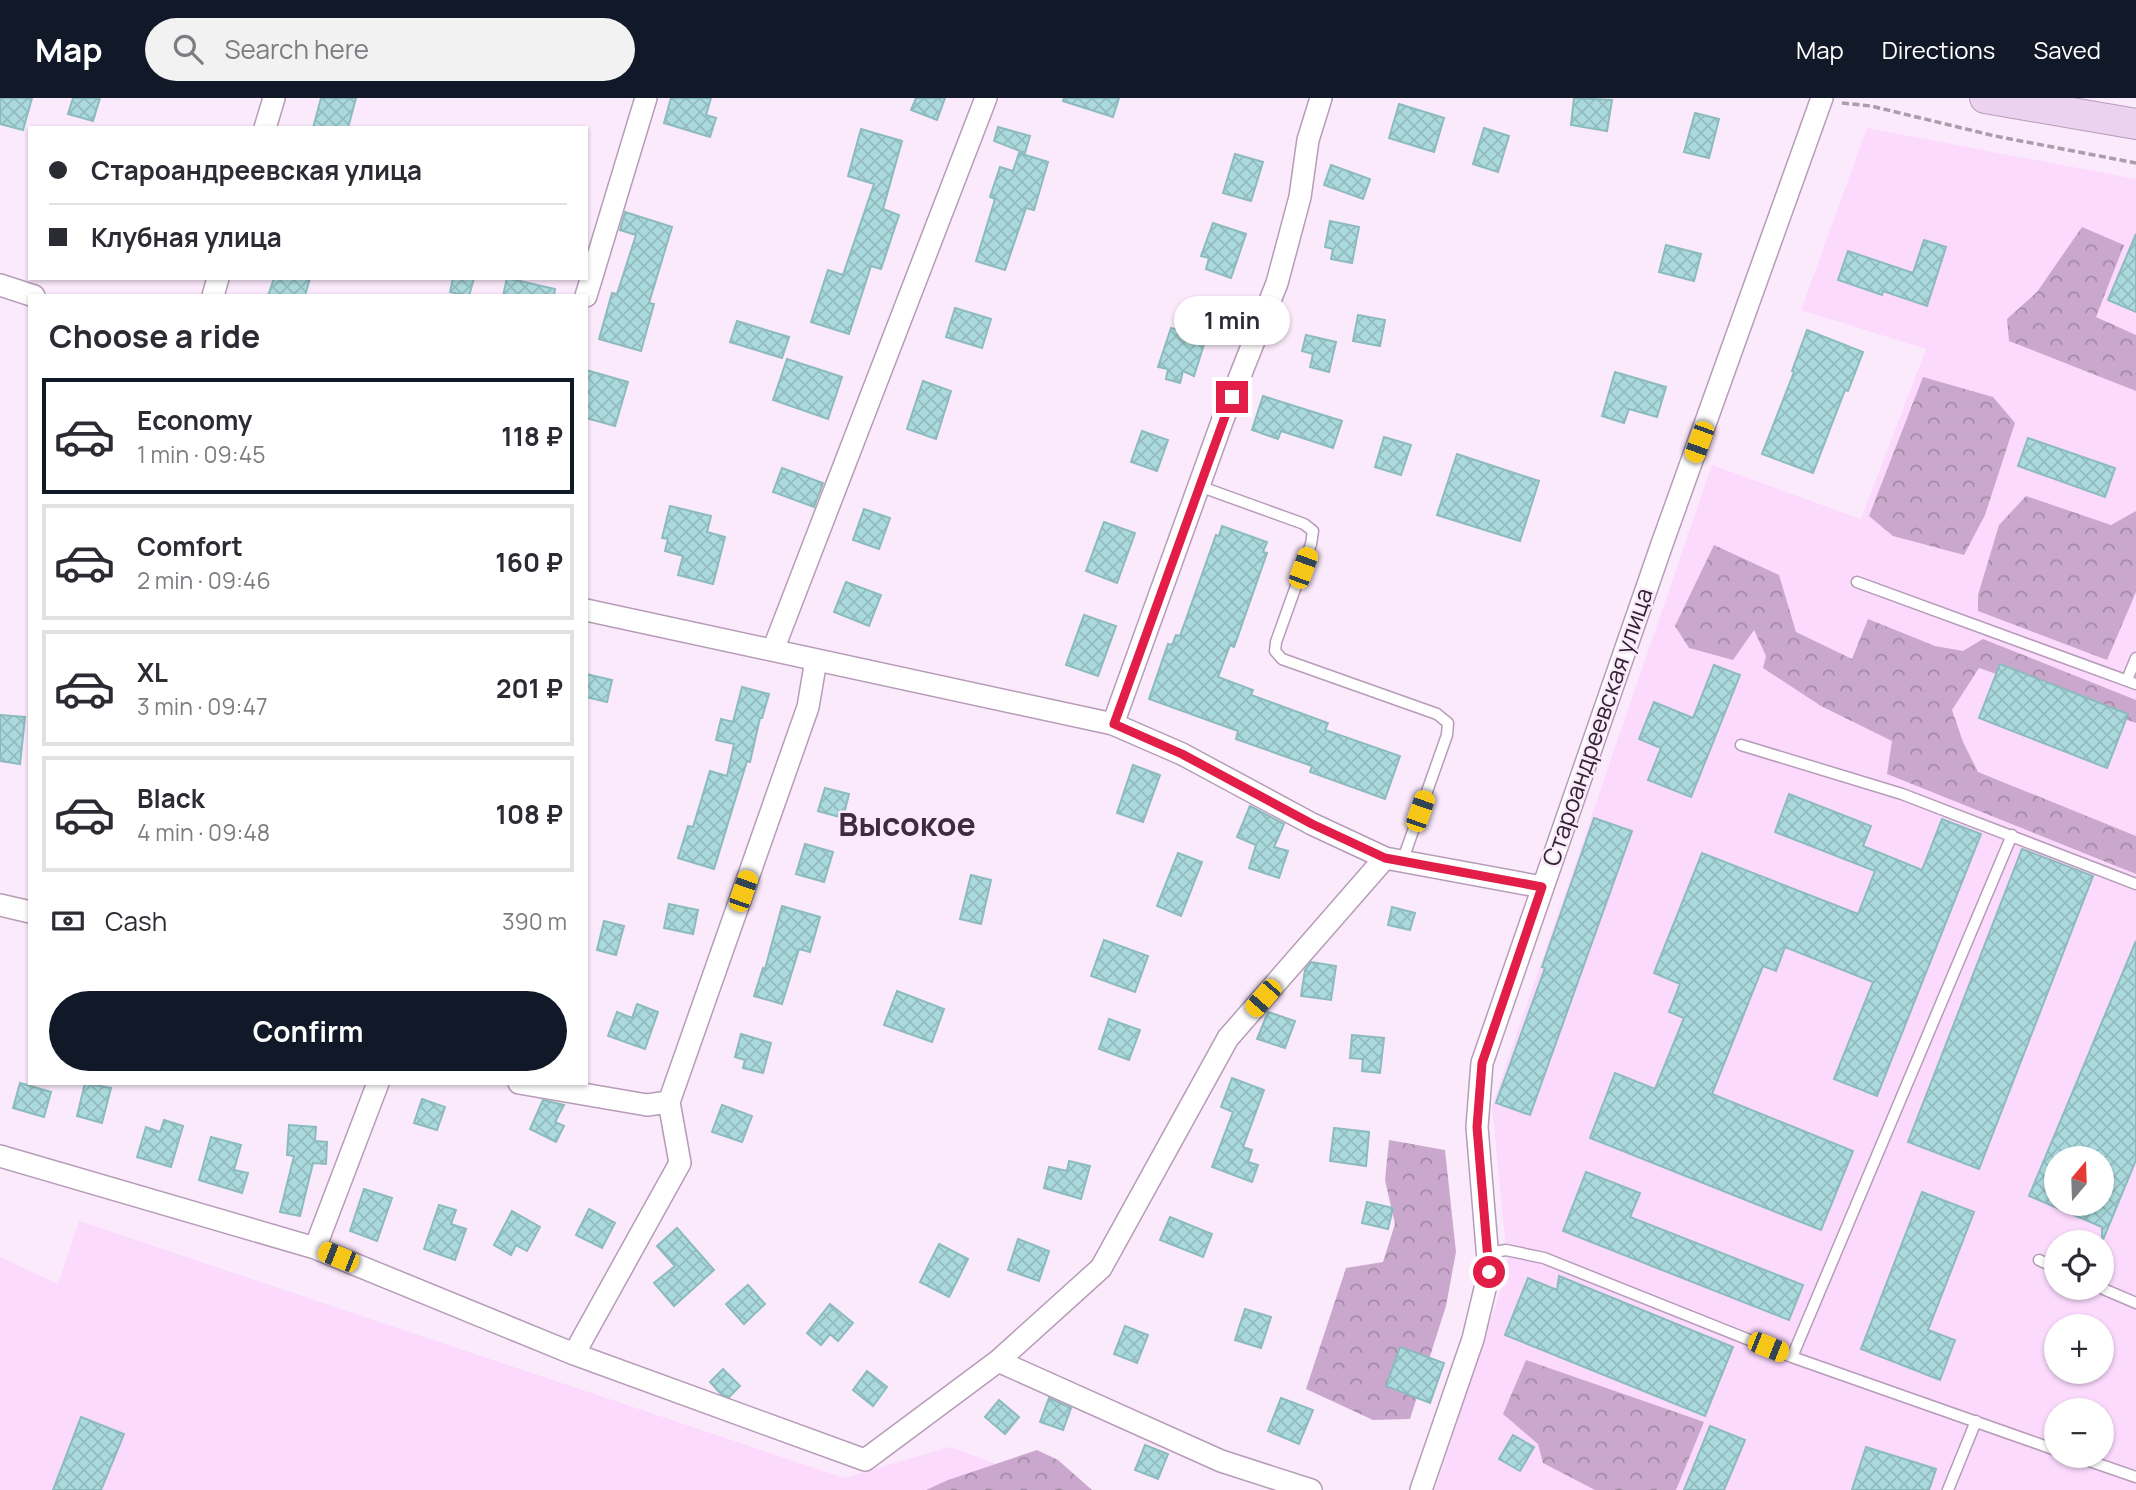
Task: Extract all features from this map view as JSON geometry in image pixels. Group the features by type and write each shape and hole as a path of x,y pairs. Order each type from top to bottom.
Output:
{"main road":[{"path":"1985,98 2136,124"}],"street":[{"path":"266,126 274,98"},
{"path":"587,294 646,98"},
{"path":"772,650 986,98"},
{"path":"1114,724 1199,486 1277,283 1300,197 1308,140 1321,98"},
{"name":"Староандреевская улица","path":"1421,1490 1473,1339 1489,1272 1477,1127 1482,1063 1822,99"},
{"path":"0,285 28,294"},
{"path":"588,610 1114,724 1182,754 1312,824 1393,860 1542,887"},
{"path":"574,1354 680,1163 669,1101 808,706 816,660"},
{"path":"0,1156 315,1248 574,1354 865,1460 998,1361 1101,1268 1228,1038 1393,860"},
{"path":"0,905 28,912"},
{"path":"315,1248 377,1085"},
{"path":"531,1085 647,1105 669,1101"},
{"path":"998,1361 1221,1461 1311,1490"}],"lane":[{"path":"1199,486 1304,524 1313,531 1311,544 1276,642 1275,651 1282,659 1437,714 1448,723 1447,735 1393,860"},
{"path":"1857,582 2132,682 2136,658"},
{"path":"1741,746 1902,794 2136,884"},
{"path":"1792,1357 2012,835"},
{"path":"1488,1253 1506,1250 1544,1258 1792,1357 2044,1446"},
{"path":"2039,1260 2044,1262"},
{"path":"2114,1294 2136,1303"},
{"path":"1948,1490 1976,1421"},
{"path":"2110,1468 2136,1477"}],"path":[{"path":"1822,99 1871,106 1995,136 2136,163"}],"shaded area":[{"path":"1867,128 2136,179 2136,1490 1435,1490 1508,1267 1492,1106 1712,465 1861,519 1926,349 1801,310"},
{"path":"79,1221 844,1478 950,1447 1067,1490 0,1490 0,1257 58,1284"}],"green space":[{"path":"2082,227 2124,245 2096,317 2136,335 2136,391 2009,341 2007,319 2037,292"},
{"path":"1923,377 1993,397 2015,423 1985,515 1964,555 1893,536 1869,516"},
{"path":"2026,496 2111,525 2136,511 2136,592 2107,660 1978,611 1978,595 1999,525"},
{"path":"1714,545 1779,575 1796,632 1852,659 1868,619 1935,646 1963,651 1983,639 2136,700 2136,723 1979,668 1952,710 1963,742 1978,772 2136,836 2136,874 1887,774 1892,741 1821,706 1763,668 1766,656 1754,630 1733,660 1689,648 1675,626"},
{"path":"1389,1140 1445,1150 1456,1252 1446,1306 1410,1419 1373,1420 1306,1389 1346,1268 1383,1262 1395,1224 1385,1180"},
{"path":"1526,1360 1704,1422 1676,1490 1595,1490 1543,1463 1538,1444 1503,1414"},
{"path":"1037,1450 1058,1460 1092,1490 926,1490 948,1480"}],"building":[{"path":"0,98 32,98 23,130 0,124"},
{"path":"73,98 100,98 93,121 68,114"},
{"path":"321,98 356,98 349,126 314,126"},
{"path":"671,98 711,98 706,115 716,118 710,137 664,123"},
{"path":"916,98 945,98 937,120 911,110"},
{"path":"1064,98 1119,98 1113,117 1063,101"},
{"path":"1574,98 1612,100 1607,131 1571,125"},
{"path":"1399,104 1444,118 1434,152 1389,138"},
{"path":"1695,113 1719,119 1709,158 1684,152"},
{"path":"998,127 1030,136 1025,153 994,141"},
{"path":"1484,128 1509,136 1498,172 1473,164"},
{"path":"861,129 902,141 883,209 899,215 881,269 871,266 849,334 811,322 828,270 843,275 874,184 848,176"},
{"path":"1019,153 1048,162 1034,210 1026,208 1005,270 976,261 995,199 990,197 1000,167 1013,171"},
{"path":"1235,154 1263,162 1251,201 1223,193"},
{"path":"1331,165 1370,179 1363,199 1324,185"},
{"path":"625,212 672,227 649,303 654,304 641,351 599,339 612,293 617,294 636,235 620,230"},
{"path":"1330,221 1359,227 1352,263 1331,259 1333,249 1325,247"},
{"path":"1213,223 1246,234 1231,278 1206,269 1209,258 1201,256"},
{"path":"2136,234 2136,312 2108,300"},
{"path":"1924,240 1946,247 1927,306 1838,280 1848,251 1913,273"},
{"path":"1666,245 1701,254 1694,281 1659,272"},
{"path":"273,280 309,280 306,294 269,294"},
{"path":"453,280 473,280 470,294 450,292"},
{"path":"507,280 555,289 554,294 503,294"},
{"path":"955,308 991,319 982,348 946,337"},
{"path":"1358,315 1385,320 1380,346 1353,341"},
{"path":"737,321 789,337 782,358 730,342"},
{"path":"1171,328 1206,338 1194,376 1183,371 1180,383 1166,379 1168,369 1158,367"},
{"path":"1807,330 1863,352 1848,391 1845,390 1813,473 1762,454 1794,372 1792,371"},
{"path":"1306,335 1336,342 1329,372 1310,367 1313,354 1302,351"},
{"path":"787,359 842,377 828,419 773,400"},
{"path":"588,371 628,382 615,426 588,419"},
{"path":"1615,372 1666,387 1657,417 1629,409 1624,423 1602,416"},
{"path":"923,381 951,391 936,439 907,429"},
{"path":"1263,396 1342,421 1333,448 1281,431 1278,439 1252,430"},
{"path":"1142,431 1168,440 1157,471 1131,462"},
{"path":"1384,437 1411,445 1401,475 1375,467"},
{"path":"2028,438 2115,468 2105,497 2018,466"},
{"path":"1457,454 1539,481 1520,541 1437,515"},
{"path":"782,468 823,483 814,507 773,492"},
{"path":"670,506 711,516 707,532 725,537 713,584 678,575 683,556 665,551 668,539 662,538"},
{"path":"864,509 890,518 879,549 853,540"},
{"path":"1104,522 1135,533 1117,583 1086,571"},
{"path":"1222,526 1267,542 1263,552 1267,553 1234,647 1230,645 1218,677 1253,690 1251,695 1328,723 1325,730 1400,756 1385,799 1310,772 1312,766 1236,739 1238,731 1149,699 1168,644 1172,645 1176,635 1180,636 1216,535 1219,536"},
{"path":"846,582 881,595 869,626 834,612"},
{"path":"1084,615 1116,626 1098,676 1066,665"},
{"path":"2000,664 2128,714 2107,768 1979,718"},
{"path":"1714,665 1740,675 1691,797 1648,780 1661,748 1639,739 1654,702 1693,718"},
{"path":"588,674 612,680 607,702 588,697"},
{"path":"742,687 769,694 760,718 750,762 747,761 714,869 678,858 688,826 693,827 710,771 727,776 734,744 716,740 721,719 733,722"},
{"path":"0,715 25,717 20,764 0,761"},
{"path":"1133,765 1160,775 1143,822 1117,813"},
{"path":"825,788 849,794 843,818 818,811"},
{"path":"1789,794 1871,826 1863,846 1922,870 1942,819 1981,834 1877,1096 1834,1079 1873,982 1785,947 1776,971 1763,966 1712,1094 1853,1151 1821,1230 1590,1138 1615,1073 1655,1089 1684,1018 1669,1012 1680,984 1654,973 1702,853 1858,914 1875,871 1775,832"},
{"path":"1250,806 1284,824 1274,847 1288,851 1279,878 1249,868 1256,845 1237,837"},
{"path":"1594,818 1632,831 1530,1115 1496,1103 1545,968 1542,967"},
{"path":"805,844 833,852 824,882 796,874"},
{"path":"2022,849 2093,876 1979,1169 1908,1142"},
{"path":"1178,853 1202,862 1181,916 1157,906"},
{"path":"971,875 991,880 981,924 960,919"},
{"path":"669,904 698,910 693,934 664,928"},
{"path":"782,906 820,917 810,952 799,949 782,1004 754,996 763,968 765,969"},
{"path":"1392,907 1415,913 1410,930 1388,925"},
{"path":"604,921 624,926 616,955 597,950"},
{"path":"1104,940 1148,956 1135,992 1091,976"},
{"path":"2136,941 2136,1160 2114,1213 2114,1146 2050,1146"},
{"path":"1311,962 1336,966 1331,1000 1301,996 1305,970"},
{"path":"897,991 944,1009 932,1042 884,1025"},
{"path":"637,1004 658,1012 645,1049 608,1036 617,1012 632,1018"},
{"path":"1268,1012 1295,1021 1285,1048 1257,1039"},
{"path":"1109,1019 1140,1030 1129,1060 1099,1049"},
{"path":"741,1034 771,1043 763,1073 743,1068 745,1060 735,1057"},
{"path":"1352,1035 1384,1038 1380,1073 1362,1071 1363,1059 1350,1058"},
{"path":"1232,1078 1264,1090 1243,1147 1252,1150 1248,1162 1258,1165 1252,1182 1212,1167 1233,1112 1221,1107"},
{"path":"20,1083 51,1092 44,1117 13,1108"},
{"path":"85,1085 111,1088 102,1123 77,1116"},
{"path":"422,1099 445,1107 437,1130 414,1123"},
{"path":"543,1100 564,1105 555,1122 564,1126 556,1142 530,1129"},
{"path":"722,1105 752,1116 742,1142 712,1132"},
{"path":"164,1120 183,1126 171,1167 137,1157 146,1127 160,1132"},
{"path":"289,1125 316,1127 315,1141 327,1142 326,1164 313,1163 300,1216 280,1212 294,1156 287,1155"},
{"path":"1334,1128 1369,1132 1366,1166 1330,1161"},
{"path":"211,1137 241,1145 234,1170 248,1173 242,1193 199,1180"},
{"path":"2044,1160 2044,1202 2029,1196"},
{"path":"1069,1161 1090,1166 1081,1199 1044,1188 1049,1167 1067,1171"},
{"path":"1586,1172 1640,1193 1630,1217 1803,1285 1789,1320 1563,1231"},
{"path":"364,1189 392,1198 377,1241 350,1231"},
{"path":"1922,1192 1974,1212 1928,1330 1955,1340 1940,1380 1861,1349"},
{"path":"1367,1202 1393,1208 1388,1229 1362,1223"},
{"path":"439,1205 456,1210 451,1224 466,1229 455,1260 424,1249"},
{"path":"589,1209 615,1223 602,1248 576,1235"},
{"path":"512,1211 540,1227 527,1251 516,1245 511,1255 494,1245"},
{"path":"2076,1216 2113,1216 2107,1230 2102,1230 2102,1227"},
{"path":"1170,1217 1212,1234 1203,1257 1160,1240"},
{"path":"677,1228 714,1270 674,1306 654,1283 675,1266 657,1246"},
{"path":"1018,1239 1049,1251 1039,1281 1008,1270"},
{"path":"939,1244 968,1259 949,1297 920,1282"},
{"path":"1559,1276 1733,1347 1705,1416 1505,1335 1528,1278 1557,1290"},
{"path":"748,1285 765,1304 744,1324 726,1304"},
{"path":"830,1304 853,1323 838,1341 830,1334 821,1345 807,1333"},
{"path":"1245,1309 1271,1317 1261,1348 1235,1340"},
{"path":"1125,1326 1148,1335 1137,1363 1114,1354"},
{"path":"1400,1347 1444,1363 1430,1403 1386,1386"},
{"path":"723,1369 740,1386 729,1397 721,1394 710,1382"},
{"path":"867,1371 887,1387 873,1406 853,1390"},
{"path":"1049,1398 1071,1408 1063,1430 1040,1422"},
{"path":"1281,1398 1313,1410 1299,1444 1268,1431"},
{"path":"999,1400 1019,1417 1005,1434 985,1417"},
{"path":"81,1417 124,1434 101,1490 53,1490"},
{"path":"1710,1426 1745,1440 1724,1490 1684,1490"},
{"path":"1513,1435 1534,1447 1520,1471 1499,1459"},
{"path":"1145,1445 1168,1454 1158,1479 1135,1470"},
{"path":"1866,1447 1936,1469 1929,1490 1852,1490"}],"district":[{"name":"Высокое","path":"907,825"}],"route":[{"path":"1232,397 1114,724 1182,754 1312,824 1385,858 1542,887 1482,1063 1477,1127 1489,1272"}]}
